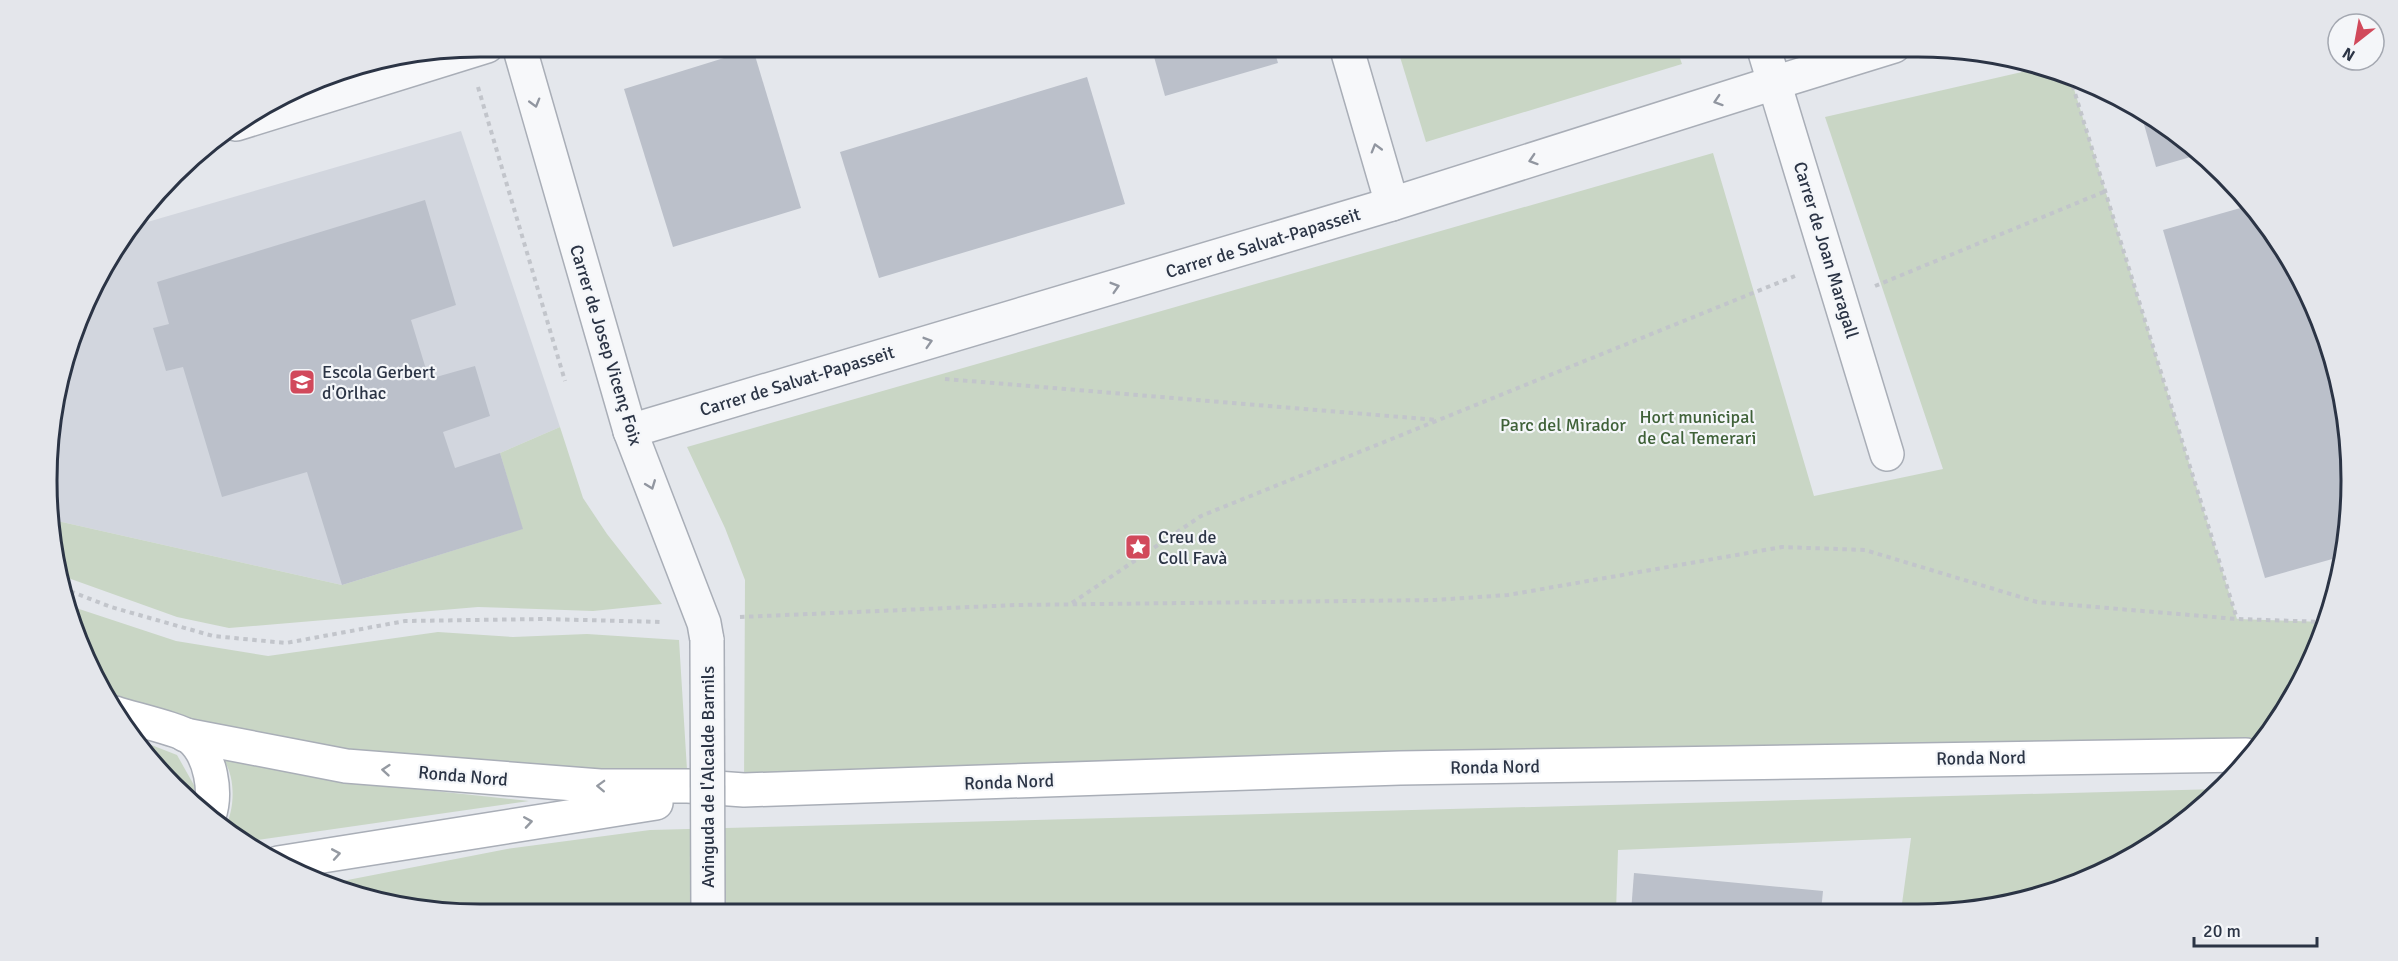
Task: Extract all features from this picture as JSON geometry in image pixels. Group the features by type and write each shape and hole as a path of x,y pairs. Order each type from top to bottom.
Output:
{"main road":[{"name":"Ronda Nord","path":"129,717 185,735 346,766 600,786 688,786 744,790 1412,768 2240,755"},
{"path":"185,735 190,737 202,754 211,777 213,794 210,806"},
{"name":"Ronda Nord","path":"294,860 527,822 744,790"}],"street":[{"name":"Carrer de Josep Vicenç Foix","path":"522,57 630,430 706,632"},
{"path":"1349,57 1392,204"},
{"name":"Carrer de Joan Maragall","path":"1766,57 1887,454"},
{"name":"Carrer de Salvat-Papasseit","path":"630,430 1392,204 1858,57"},
{"path":"270,113 446,59"},
{"name":"Avinguda de l'Alcalde Barnils","path":"706,632 708,904"}],"path":[{"path":"474,76 565,381"},
{"path":"2073,86 2237,619"},
{"path":"1841,300 2106,191"},
{"path":"1071,604 1201,516 1743,295 1829,264"},
{"path":"941,378 1437,420"},
{"path":"737,617 1071,604 1435,600 1498,596 1782,547 1865,550 2037,602 2237,619 2317,622"},
{"path":"71,591 111,606 213,636 286,643 405,621 543,619 706,632"}],"shaded area":[{"name":"Escola Gerbert d'Orlhac","path":"461,131 560,427 500,453 523,529 342,585 59,521 58,453 71,371 89,318 101,293 128,245 145,223"}],"green space":[{"path":"1400,57 1680,57 1682,64 1426,142"},
{"name":"Parc del Mirador","path":"2027,71 2073,86 2237,619 2317,622 2284,692 2270,716 2240,755 744,790 745,580 725,528 687,447 1713,153 1814,496 1943,469 1825,117"},
{"path":"560,427 583,498 607,534 662,604 593,611 478,607 229,628 177,617 68,578 59,521 342,585 522,529 500,453"},
{"path":"76,608 176,641 268,656 438,632 513,637 587,634 679,640 688,786 475,778 128,715 89,643"},
{"path":"150,744 177,755 195,787 194,792"},
{"path":"224,760 359,783 529,801 257,840 228,820 233,795 228,768"},
{"path":"2207,789 2153,833 2080,872 2027,890 1945,903 1902,904 1911,838 1618,850 1616,904 480,904 398,896 342,881 507,849 650,830"}],"building":[{"path":"727,57 755,57 801,208 673,247 624,89"},
{"path":"1154,57 1276,57 1278,63 1165,96"},
{"path":"1087,77 1125,204 879,278 840,152"},
{"path":"2143,122 2191,157 2156,167"},
{"path":"425,200 456,305 411,320 429,379 475,366 490,416 443,432 455,468 500,453 523,529 342,585 307,472 222,497 183,367 166,371 153,328 169,324 157,282"},
{"path":"2241,208 2270,245 2297,293 2319,344 2333,398 2337,425 2341,480 2334,559 2265,578 2163,230"},
{"path":"1634,873 1823,891 1822,904 1632,904"}],"place":[{"name":"Escola Gerbert d'Orlhac","path":"302,382"},
{"name":"Creu de Coll Favà","path":"1138,547"}],"park label":[{"name":"Hort municipal de Cal Temerari","path":"1697,427"}]}
